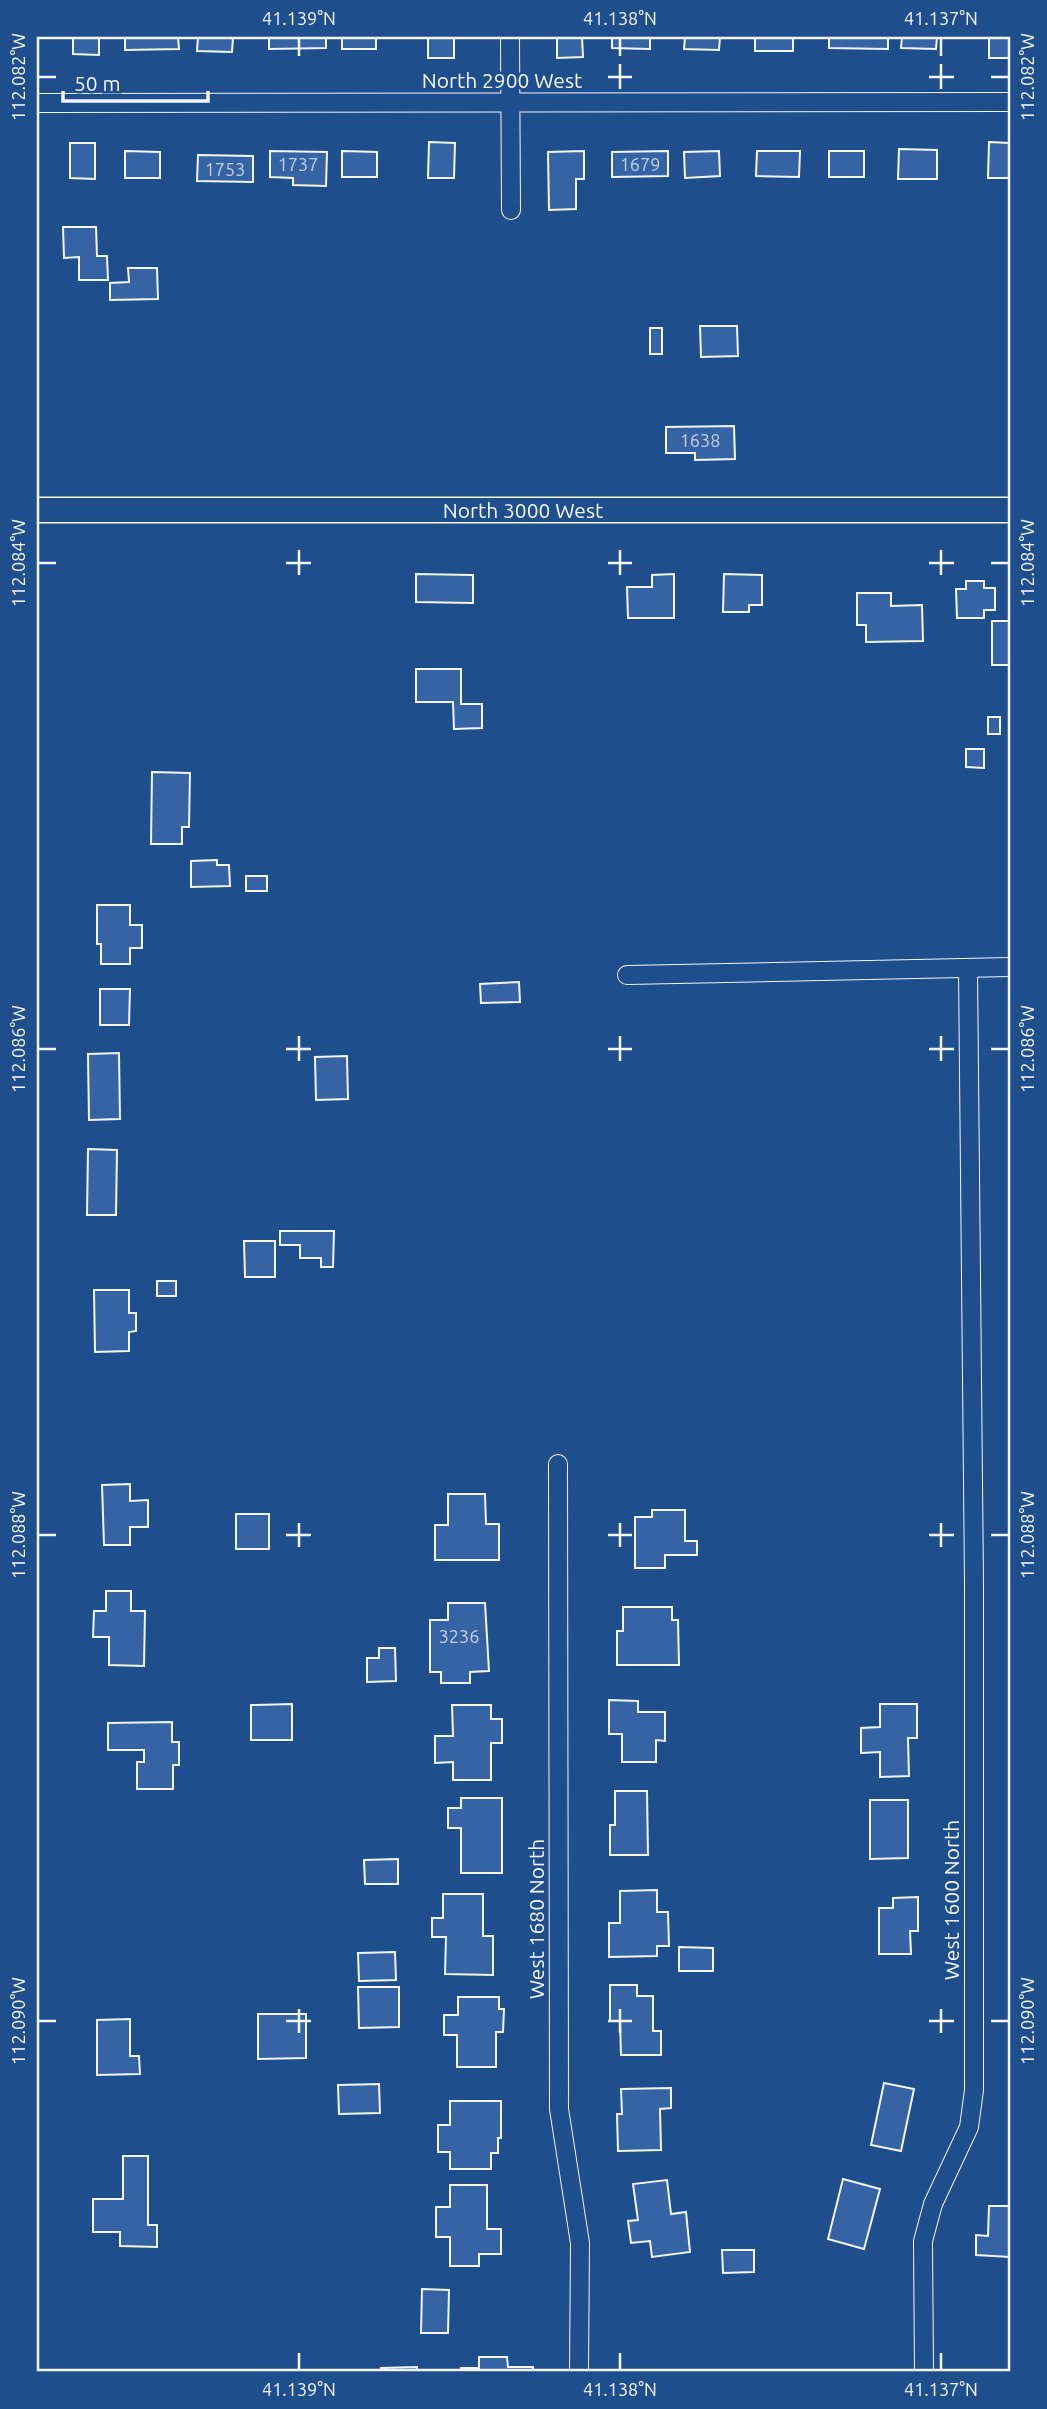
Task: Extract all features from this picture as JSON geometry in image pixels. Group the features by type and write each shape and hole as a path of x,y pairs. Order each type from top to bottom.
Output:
{"main road":[{"name":"North 3000 West","path":"37,510 1010,510"}],"street":[{"path":"510,37 511,210"},
{"name":"North 2900 West","path":"37,103 1010,102"},
{"path":"627,975 1010,967"},
{"name":"West 1600 North","path":"924,2372 923,2241 933,2204 969,2127 974,2090 974,1585 968,968"},
{"name":"West 1680 North","path":"558,1464 559,2109 580,2243 579,2372"}],"building":[{"path":"73,37 99,37 99,55 73,54"},
{"path":"125,37 178,37 179,49 125,50"},
{"path":"198,37 233,37 232,52 197,51"},
{"path":"269,37 326,37 326,48 269,49"},
{"path":"342,37 376,37 376,49 342,49"},
{"path":"428,37 454,37 454,58 428,58"},
{"path":"557,37 582,37 583,57 557,58"},
{"path":"612,37 650,37 650,49 612,48"},
{"path":"685,37 720,37 719,50 684,49"},
{"path":"755,37 793,37 793,51 755,51"},
{"path":"829,37 888,37 888,49 829,48"},
{"path":"902,37 937,37 936,49 901,48"},
{"path":"989,37 1010,37 1010,58 989,58"},
{"path":"429,142 455,143 454,178 428,178"},
{"path":"989,142 1010,143 1010,178 988,178"},
{"path":"70,143 95,143 95,179 70,178"},
{"path":"899,149 937,150 937,179 898,179"},
{"path":"125,151 160,152 160,178 125,178"},
{"path":"270,151 327,152 326,186 293,185 293,178 270,177"},
{"path":"342,151 377,152 377,177 342,177"},
{"path":"584,151 584,179 576,179 576,209 549,210 548,152"},
{"path":"668,151 668,176 612,177 612,152"},
{"path":"719,151 720,176 685,178 684,152"},
{"path":"757,151 800,151 799,177 756,176"},
{"path":"829,151 864,151 864,177 829,177"},
{"path":"198,155 253,156 253,182 197,181"},
{"path":"63,227 96,227 97,256 107,256 108,280 79,280 79,257 64,258"},
{"path":"128,268 157,268 158,299 110,300 110,283 129,282"},
{"path":"700,326 737,326 738,356 701,357"},
{"path":"650,328 662,328 662,354 650,354"},
{"path":"734,426 735,459 695,460 695,453 666,453 666,427"},
{"path":"416,574 473,575 473,603 416,602"},
{"path":"674,574 674,618 628,618 627,587 652,587 652,575"},
{"path":"724,574 762,575 762,605 749,605 749,612 723,612"},
{"path":"966,581 984,581 984,588 995,588 995,610 984,610 984,618 957,618 956,589 966,589"},
{"path":"857,593 891,593 891,606 922,605 923,641 866,642 866,625 857,625"},
{"path":"992,621 1010,621 1010,665 992,665"},
{"path":"416,669 461,669 461,704 482,704 482,728 454,729 453,702 416,702"},
{"path":"988,717 1000,717 1000,734 988,734"},
{"path":"966,749 984,749 984,768 966,767"},
{"path":"152,772 190,773 189,827 182,827 182,844 151,844"},
{"path":"217,860 217,865 229,865 230,886 191,887 191,861"},
{"path":"246,876 267,876 267,891 246,891"},
{"path":"97,905 130,905 130,925 142,925 142,948 130,948 130,964 101,964 101,944 97,944"},
{"path":"519,982 520,1002 481,1003 480,984"},
{"path":"100,989 130,989 129,1025 100,1025"},
{"path":"119,1053 120,1119 89,1120 88,1054"},
{"path":"347,1056 348,1099 316,1100 315,1057"},
{"path":"88,1149 117,1150 116,1215 87,1215"},
{"path":"280,1231 334,1231 333,1267 321,1267 321,1258 300,1258 300,1245 280,1245"},
{"path":"244,1241 275,1241 275,1277 245,1277"},
{"path":"157,1281 176,1281 176,1296 157,1296"},
{"path":"94,1290 129,1290 129,1313 136,1313 136,1331 129,1332 129,1351 95,1352"},
{"path":"130,1484 130,1501 148,1500 148,1527 130,1527 130,1545 104,1545 102,1485"},
{"path":"448,1494 485,1494 486,1524 499,1524 499,1560 435,1560 435,1525 448,1525"},
{"path":"652,1510 685,1510 685,1541 697,1541 697,1555 665,1555 665,1568 635,1568 635,1517 652,1517"},
{"path":"236,1514 269,1514 269,1549 236,1549"},
{"path":"106,1591 131,1591 131,1611 145,1611 144,1666 109,1665 109,1637 93,1637 94,1611 106,1611"},
{"path":"448,1603 485,1603 489,1671 470,1672 470,1683 441,1683 441,1672 430,1672 430,1620 448,1620"},
{"path":"623,1607 672,1607 672,1620 678,1620 679,1665 617,1665 617,1631 623,1631"},
{"path":"379,1648 395,1648 396,1681 367,1682 367,1658 379,1658"},
{"path":"609,1700 638,1701 638,1712 665,1712 665,1741 656,1740 656,1762 622,1762 622,1734 609,1734"},
{"path":"292,1704 292,1740 251,1740 251,1705"},
{"path":"880,1704 917,1704 917,1738 908,1738 909,1776 880,1777 880,1752 861,1753 861,1728 880,1727"},
{"path":"452,1705 491,1705 491,1719 502,1719 502,1743 491,1743 491,1780 453,1780 453,1762 435,1763 435,1736 453,1736"},
{"path":"172,1722 172,1742 179,1742 179,1765 173,1765 173,1789 137,1789 137,1762 144,1762 144,1750 108,1750 108,1723"},
{"path":"615,1791 647,1791 648,1855 610,1855 610,1825 615,1825"},
{"path":"461,1798 502,1798 502,1873 461,1873 461,1828 448,1828 448,1808 461,1808"},
{"path":"870,1800 908,1800 908,1858 870,1859"},
{"path":"398,1859 398,1884 365,1884 364,1860"},
{"path":"657,1890 657,1912 668,1912 669,1946 657,1946 657,1956 609,1957 609,1923 620,1923 620,1891"},
{"path":"443,1894 483,1894 483,1936 493,1936 493,1975 445,1974 446,1937 432,1937 432,1918 443,1918"},
{"path":"918,1897 918,1931 910,1931 911,1954 879,1954 879,1908 893,1908 893,1898"},
{"path":"679,1947 713,1948 713,1971 679,1971"},
{"path":"395,1952 396,1980 359,1981 358,1953"},
{"path":"610,1985 637,1985 637,1996 653,1996 653,2031 661,2031 661,2055 621,2055 620,2021 610,2021"},
{"path":"358,1987 399,1987 399,2027 359,2028"},
{"path":"458,1997 499,1997 499,2009 504,2009 503,2032 496,2032 496,2067 457,2067 457,2035 444,2035 444,2015 458,2015"},
{"path":"258,2014 306,2014 306,2058 258,2059"},
{"path":"130,2019 130,2056 139,2056 140,2074 97,2075 97,2020"},
{"path":"884,2083 914,2089 901,2151 871,2145"},
{"path":"379,2084 380,2113 339,2114 338,2085"},
{"path":"671,2088 671,2108 660,2109 661,2150 618,2151 617,2114 622,2114 621,2089"},
{"path":"450,2101 501,2101 501,2138 498,2138 498,2153 491,2153 491,2169 450,2169 450,2152 438,2152 438,2125 450,2125"},
{"path":"123,2156 148,2156 148,2225 157,2225 157,2247 120,2246 120,2232 93,2232 93,2199 123,2199"},
{"path":"843,2179 880,2189 864,2249 828,2239"},
{"path":"667,2180 671,2214 686,2212 690,2252 652,2257 650,2241 631,2243 628,2221 638,2220 633,2184"},
{"path":"450,2185 487,2185 487,2229 501,2229 501,2254 479,2254 479,2266 450,2266 450,2237 436,2237 436,2207 450,2207"},
{"path":"989,2206 1010,2206 1010,2257 976,2255 976,2235 988,2236"},
{"path":"722,2250 754,2250 754,2272 723,2273"},
{"path":"422,2289 449,2290 448,2333 421,2333"},
{"path":"479,2357 507,2357 508,2367 533,2367 533,2372 461,2372 461,2368 479,2368"},
{"path":"417,2367 417,2372 381,2372 381,2368"}]}
